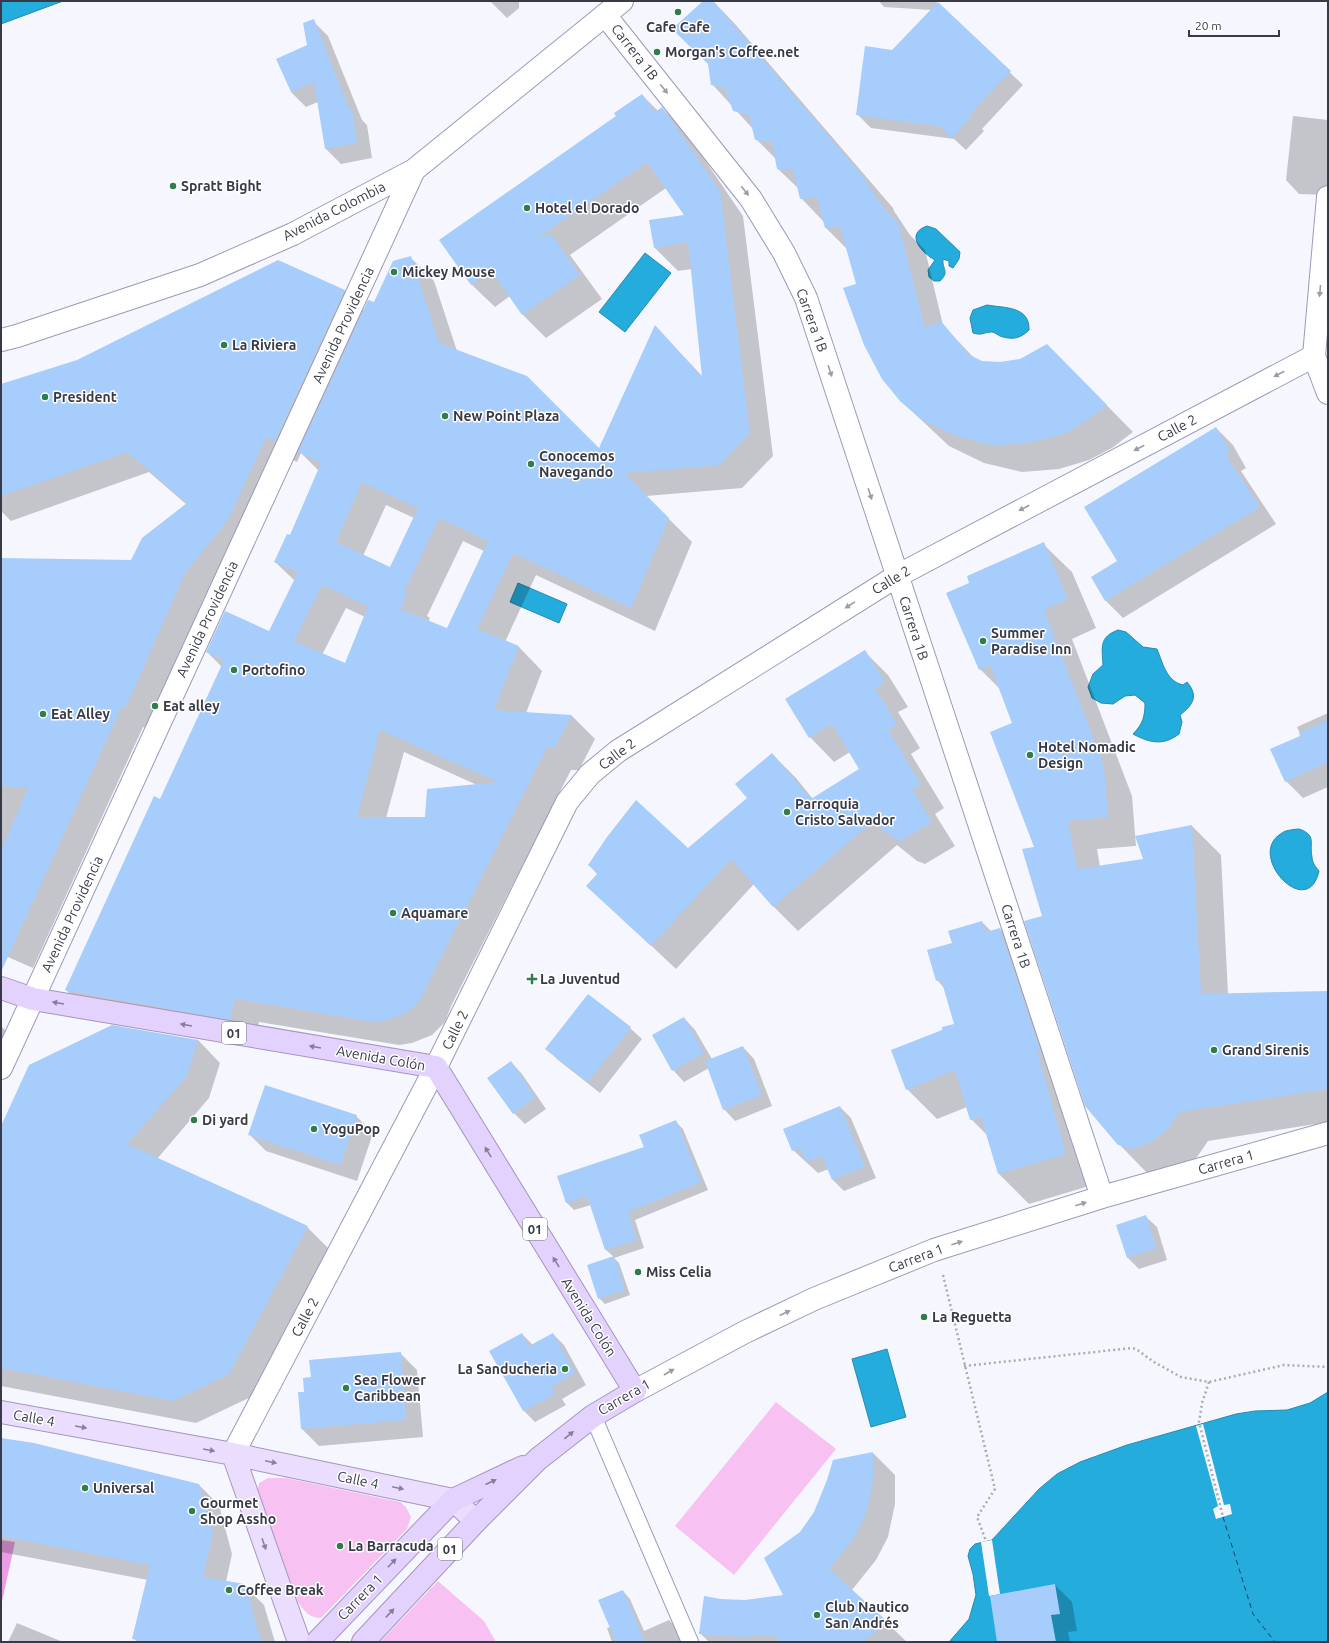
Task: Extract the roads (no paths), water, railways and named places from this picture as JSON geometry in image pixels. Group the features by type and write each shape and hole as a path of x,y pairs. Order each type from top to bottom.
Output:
{"highway":[{"name":"Avenida Colón","path":"1,988 33,999 436,1067 635,1391"},
{"name":"Carrera 1","path":"363,1642 476,1521 538,1459 593,1416 635,1391"},
{"name":"Carrera 1","path":"317,1642 453,1500 538,1459"}],"main road":[{"name":"Calle 4","path":"1,1412 233,1454 453,1500"},
{"path":"233,1454 299,1642"},
{"path":"453,1500 476,1521"}],"street":[{"name":"Avenida Colombia","path":"1,340 200,275 293,234 414,170 622,1"},
{"name":"Carrera 1B","path":"605,15 751,200 784,254 806,298 1102,1197"},
{"name":"Avenida Providencia","path":"1,1068 414,170"},
{"path":"1328,197 1314,356 1328,393"},
{"name":"Calle 2","path":"233,1454 436,1067 567,802 590,774 618,751 897,576 1314,356"},
{"name":"Carrera 1","path":"635,1391 745,1332 814,1299 934,1250 1102,1197 1328,1133"}],"lane":[{"path":"593,1416 690,1642"}],"water":[{"path":"1,1 63,1 1,24"},
{"path":"927,226 936,229 960,252 959,259 953,268 949,266 949,261 943,259 945,275 940,281 934,281 929,277 928,270 935,260 925,253 916,238 920,229"},
{"path":"645,253 671,273 625,332 599,312"},
{"path":"987,305 1008,308 1021,312 1028,322 1029,330 1016,338 1000,336 992,332 981,334 973,333 970,318 973,310"},
{"path":"518,583 567,604 559,623 510,602"},
{"path":"1118,630 1126,632 1143,647 1157,649 1169,676 1177,683 1183,685 1187,682 1191,687 1193,692 1193,700 1188,708 1180,715 1182,722 1179,734 1173,738 1162,742 1156,742 1133,734 1141,723 1145,708 1145,703 1135,695 1125,696 1113,704 1101,703 1092,698 1088,687 1093,674 1103,665 1103,643 1108,636"},
{"path":"1299,829 1305,831 1310,837 1314,865 1319,871 1313,885 1304,890 1293,888 1283,880 1275,870 1271,857 1271,845 1279,835 1285,831"},
{"path":"887,1349 906,1417 871,1427 852,1359"},
{"path":"1328,1392 1328,1642 949,1642 969,1619 976,1595 973,1574 968,1556 970,1549 975,1544 992,1540 1039,1489 1057,1474 1080,1462 1127,1445 1236,1414 1255,1411 1287,1410 1310,1403"}],"place":[{"name":"Cafe Cafe","path":"678,12"},
{"name":"Morgan's Coffee.net","path":"657,52"},
{"name":"Spratt Bight","path":"173,186"},
{"name":"Hotel el Dorado","path":"527,208"},
{"name":"Mickey Mouse","path":"394,272"},
{"name":"La Riviera","path":"224,345"},
{"name":"President","path":"45,397"},
{"name":"New Point Plaza","path":"445,416"},
{"name":"Conocemos Navegando","path":"531,464"},
{"name":"Summer Paradise Inn","path":"983,641"},
{"name":"Portofino","path":"234,670"},
{"name":"Eat alley","path":"155,706"},
{"name":"Eat Alley","path":"43,714"},
{"name":"Hotel Nomadic Design","path":"1030,755"},
{"name":"Parroquia Cristo Salvador","path":"787,812"},
{"name":"Aquamare","path":"393,913"},
{"name":"La Juventud","path":"532,979"},
{"name":"Grand Sirenis","path":"1214,1050"},
{"name":"Di yard","path":"194,1120"},
{"name":"YoguPop","path":"314,1129"},
{"name":"Miss Celia","path":"638,1272"},
{"name":"La Reguetta","path":"924,1317"},
{"name":"La Sanducheria","path":"565,1369"},
{"name":"Sea Flower Caribbean","path":"346,1388"},
{"name":"Universal","path":"85,1488"},
{"name":"Gourmet Shop Assho","path":"192,1511"},
{"name":"La Barracuda","path":"340,1546"},
{"name":"Coffee Break","path":"229,1590"},
{"name":"Club Nautico San Andrés","path":"817,1615"}]}
